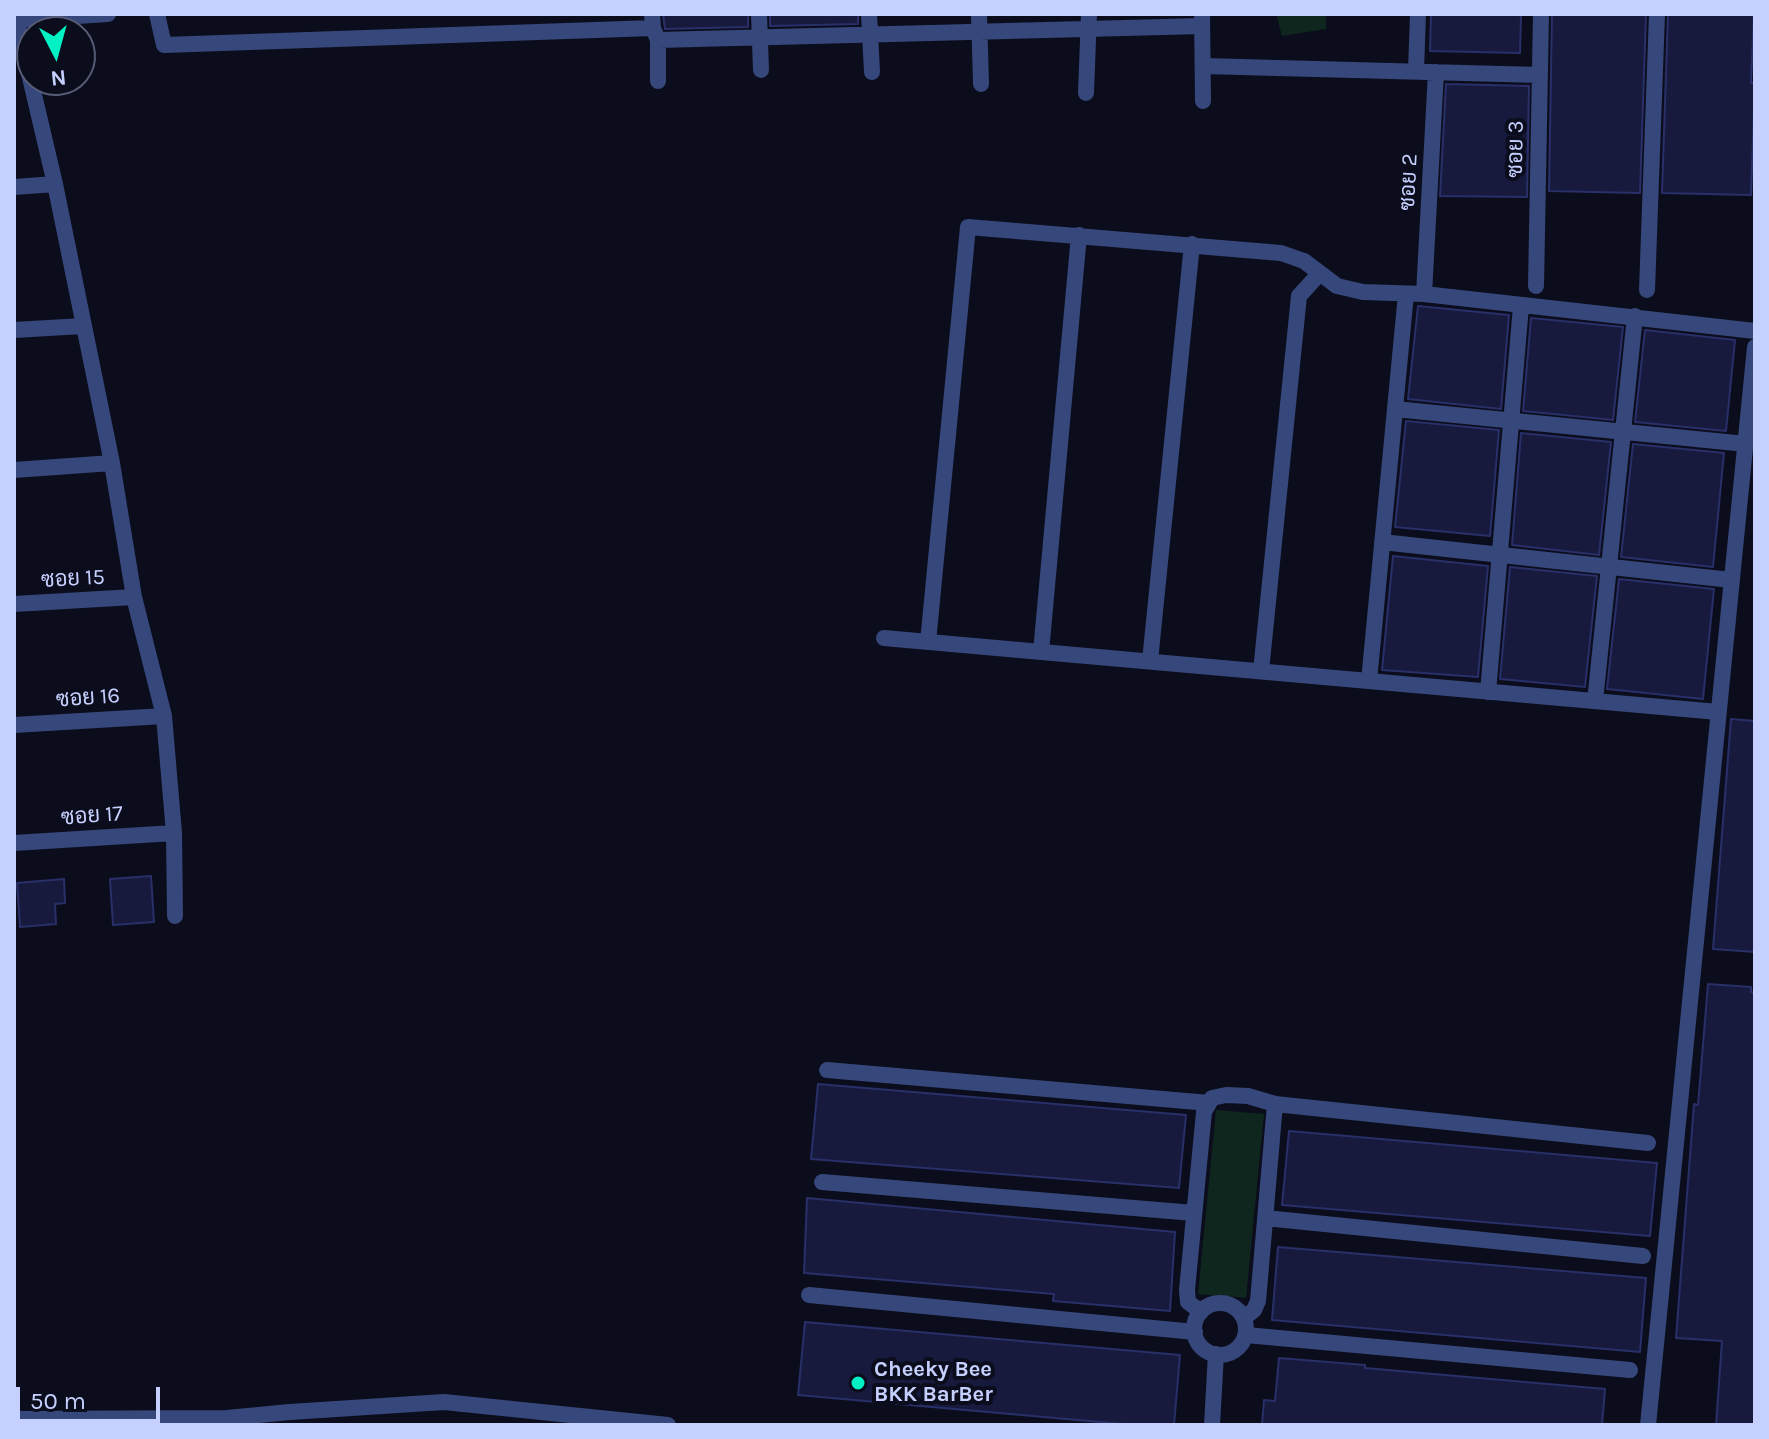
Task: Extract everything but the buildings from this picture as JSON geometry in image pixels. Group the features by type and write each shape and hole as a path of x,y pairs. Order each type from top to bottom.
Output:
{"street":[{"path":"108,14 15,18 55,184 112,463 134,597 164,716 174,833 175,916"},
{"path":"157,14 164,45 654,27 760,37 980,31 1089,21 1202,20 1203,101"},
{"path":"759,14 761,70"},
{"path":"869,14 872,72"},
{"path":"979,14 981,84"},
{"path":"1416,71 1418,14"},
{"name":"ซอย 3","path":"1536,286 1541,14"},
{"path":"1647,290 1657,14"},
{"path":"1086,93 1089,21"},
{"path":"654,27 658,81"},
{"path":"1203,66 1540,75"},
{"name":"ซอย 2","path":"1424,294 1436,72"},
{"path":"14,187 55,184"},
{"path":"928,642 968,227 1281,253 1304,261 1337,286 1363,292 1424,294 1755,331"},
{"path":"1041,652 1079,235"},
{"path":"1150,661 1192,244"},
{"path":"1261,671 1299,296 1319,274"},
{"path":"1369,681 1406,294"},
{"path":"1488,692 1521,306"},
{"path":"1595,701 1635,316"},
{"path":"14,330 83,326"},
{"path":"1648,1425 1755,347"},
{"path":"1395,409 1746,444"},
{"path":"14,470 112,463"},
{"path":"1382,542 1731,580"},
{"name":"ซอย 15","path":"14,604 134,597"},
{"path":"884,638 1718,712"},
{"name":"ซอย 16","path":"14,725 164,716"},
{"name":"ซอย 17","path":"14,843 174,833"},
{"path":"827,1070 1209,1103"},
{"path":"1201,1312 1188,1302 1187,1290 1204,1112 1212,1098 1248,1096 1275,1104 1648,1143"},
{"path":"1245,1326 1239,1311 1224,1304 1208,1307 1201,1312 1195,1332 1205,1349 1216,1354 1229,1353 1236,1349 1258,1301 1275,1104"},
{"path":"822,1182 1194,1213"},
{"path":"1265,1218 1643,1256"},
{"path":"809,1295 1195,1332"},
{"path":"1245,1326 1630,1370"},
{"path":"1212,1425 1216,1354"},
{"path":"14,1419 227,1418 444,1402 668,1425"}],"green space":[{"path":"1276,14 1326,14 1326,29 1282,36"},
{"path":"1216,1110 1264,1114 1246,1298 1198,1294"}],"place":[{"name":"Cheeky Bee BKK BarBer","path":"858,1383"}]}
